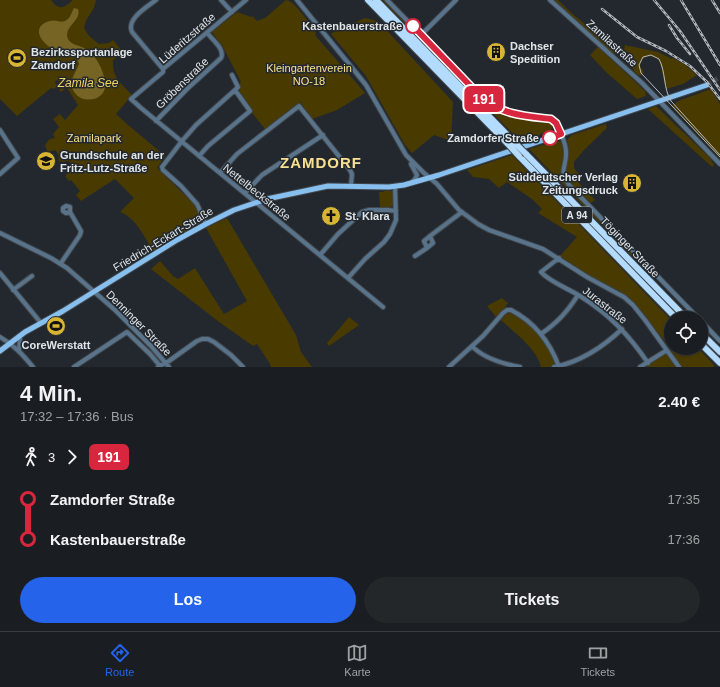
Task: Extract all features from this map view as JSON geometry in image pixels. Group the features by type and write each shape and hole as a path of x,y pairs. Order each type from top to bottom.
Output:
{"highway":[{"name":"Töginger Straße","path":"368,0 679,311"},
{"name":"Töginger Straße","path":"376,0 511,143"},
{"name":"Töginger Straße","path":"523,155 669,311"},
{"path":"708,340 720,352"},
{"path":"708,351 720,363"},
{"path":"713,356 715,367"}],"main road":[{"name":"Friedrich-Eckart-Straße","path":"0,351 19,336 64,311 177,240 229,212 256,202 313,188 328,186 351,186 375,188 395,186 430,178 707,85"}],"street":[{"path":"147,0 151,4"},
{"path":"156,0 132,20 130,28 163,69"},
{"path":"221,0 232,12"},
{"name":"Lüderitzstraße","path":"140,90 246,0"},
{"path":"297,0 366,85 417,175 410,183"},
{"path":"387,0 482,98 490,104 500,110 514,114 551,119 556,123 566,152 563,170 564,178 569,185 691,311"},
{"path":"421,35 456,0"},
{"name":"Zamilastraße","path":"550,0 660,101 720,164"},
{"name":"Gröbenstraße","path":"156,121 187,89 221,58 222,51 209,35"},
{"path":"206,224 197,204 181,186 163,170 162,167 182,141 196,126 238,87 232,75"},
{"name":"Nettelbeckstraße","path":"140,90 131,99 383,307"},
{"path":"199,156 208,146 250,111 234,90"},
{"path":"220,173 237,154 299,106 350,170 352,174 351,186"},
{"path":"0,130 18,158 0,174"},
{"path":"245,193 262,174 323,135"},
{"path":"406,155 437,184 462,212 481,226 543,249 587,277 624,297 637,310 664,346"},
{"path":"348,278 388,237 396,220 395,186"},
{"path":"320,255 338,234 362,212 369,210 396,211"},
{"path":"61,263 80,235 81,231 70,212"},
{"path":"427,248 424,241 462,212"},
{"name":"Denninger Straße","path":"0,233 61,263 95,292 148,342 169,367"},
{"path":"415,256 433,243 430,236"},
{"name":"Jurastraße","path":"559,258 541,272 543,275 578,295 601,311 622,329 635,343 648,362"},
{"path":"0,273 41,323"},
{"path":"13,290 32,276"},
{"path":"541,334 567,312 578,295"},
{"path":"449,367 495,324 507,310 515,312 541,334 552,350 557,367 595,351 613,338 622,329"},
{"path":"708,328 720,341"},
{"name":"Denninger Straße","path":"74,367 126,332 160,367"},
{"path":"19,336 19,350"},
{"path":"0,337 19,350 33,367"},
{"path":"160,367 202,339 208,339 215,342 243,367"},
{"path":"472,346 486,356 508,365 520,367"},
{"path":"640,367 664,352"},
{"path":"671,355 679,367"}],"green space":[{"name":"Zamilapark","path":"0,0 51,0 57,6 62,7 73,0 96,0 84,28 89,36 99,44 109,43 113,40 123,52 113,60 114,71 118,80 132,95 116,114 165,156 157,168 194,204 202,222 153,251 135,223 120,212 134,198 115,179 81,201 76,195 80,191 71,180 69,181 65,176 72,168 69,161 59,161 58,154 55,150 48,152 45,146 49,140 55,138 53,134 59,127 53,119 60,114 65,120 78,105 65,85 56,80 55,83 65,89 61,92 59,90 60,88 57,86 54,89 51,88 17,116 0,99"},
{"name":"Kleingartenverein NO-18","path":"286,0 290,1 301,12 316,33 315,35 365,93 337,110 312,119 300,102 265,129 242,100 238,86 241,82 223,47 212,32 237,12 251,17 252,16 257,21 265,18"},
{"path":"382,0 385,0 486,104 506,114 550,122 553,124 551,132 540,134 523,144"},
{"path":"554,0 558,0 596,32 622,46 622,51 615,54 609,50"},
{"path":"365,18 378,21 453,102 451,141 434,135 412,153 405,145 366,76 331,34"},
{"path":"625,45 658,52 672,59 673,58 684,64 697,75 683,84 666,89 660,63 657,58 649,56 642,59 640,66 644,72 640,76 633,70 632,56 624,50"},
{"path":"598,47 645,91 646,96 637,99 606,72 590,55"},
{"path":"711,89 720,104 720,158 672,106 678,101"},
{"path":"656,106 710,158 714,165 712,167 648,109"},
{"path":"606,124 607,128 574,162 574,168 580,176 576,180 595,200 591,203 572,184 567,175 566,166 569,149 567,140 572,135"},
{"path":"556,141 561,142 565,151 561,170 564,182 637,258 635,260 529,149"},
{"path":"512,155 664,313 664,341 639,308 620,291 589,276 560,256 577,237 538,213 542,209 532,199 507,182 499,188 489,179 473,177 467,170"},
{"path":"393,191 393,205 391,207 380,207 379,192"},
{"path":"227,218 296,335 301,352 312,367 271,367 257,344 253,346 219,322 151,269 160,261 173,276 178,279 195,268 224,314 247,301 206,228"},
{"path":"502,298 508,303 497,318 487,306"},
{"path":"510,313 525,322 539,335 549,351 556,367 541,367 535,354 530,348 501,320 505,315"},
{"path":"349,317 359,325 329,346 327,343"},
{"path":"664,354 705,355 714,365 714,367 643,367"}],"water":[{"name":"Zamila See","path":"74,8 78,9 79,13 68,31 68,39 71,43 84,48 96,59 102,70 105,82 104,91 102,94 89,100 79,97 71,87 72,79 79,64 77,58 51,48 44,42 39,34 39,30 44,23 52,21 61,22 67,20"}],"tunnel":[{"path":"707,85 720,77"}],"tram line":[{"path":"720,155 671,101 668,96 663,69 659,59 651,55 643,57 639,65 641,73 720,157"}],"railway":[{"path":"654,0 680,31 720,90"},
{"path":"681,0 720,65"},
{"path":"712,0 720,13"},
{"path":"602,9 637,37 666,51 690,66 707,82 720,99"},
{"path":"669,25 690,54"}],"bus line":[{"name":"191","path":"413,26 482,98 490,104 500,110 514,114 551,119 554,121 557,124 561,134 550,138"}],"place":[{"name":"Kastenbauerstraße","path":"413,26"},
{"name":"Dachser Spedition","path":"496,52"},
{"name":"Bezirkssportanlage Zamdorf","path":"17,58"},
{"name":"Zamdorfer Straße","path":"550,138"},
{"name":"Grundschule an der Fritz-Lutz-Straße","path":"46,161"},
{"name":"Süddeutscher Verlag Zeitungsdruck","path":"632,183"},
{"name":"St. Klara","path":"331,216"},
{"name":"CoreWerstatt","path":"56,326"}],"district":[{"name":"ZAMDORF","path":"321,163"}]}
